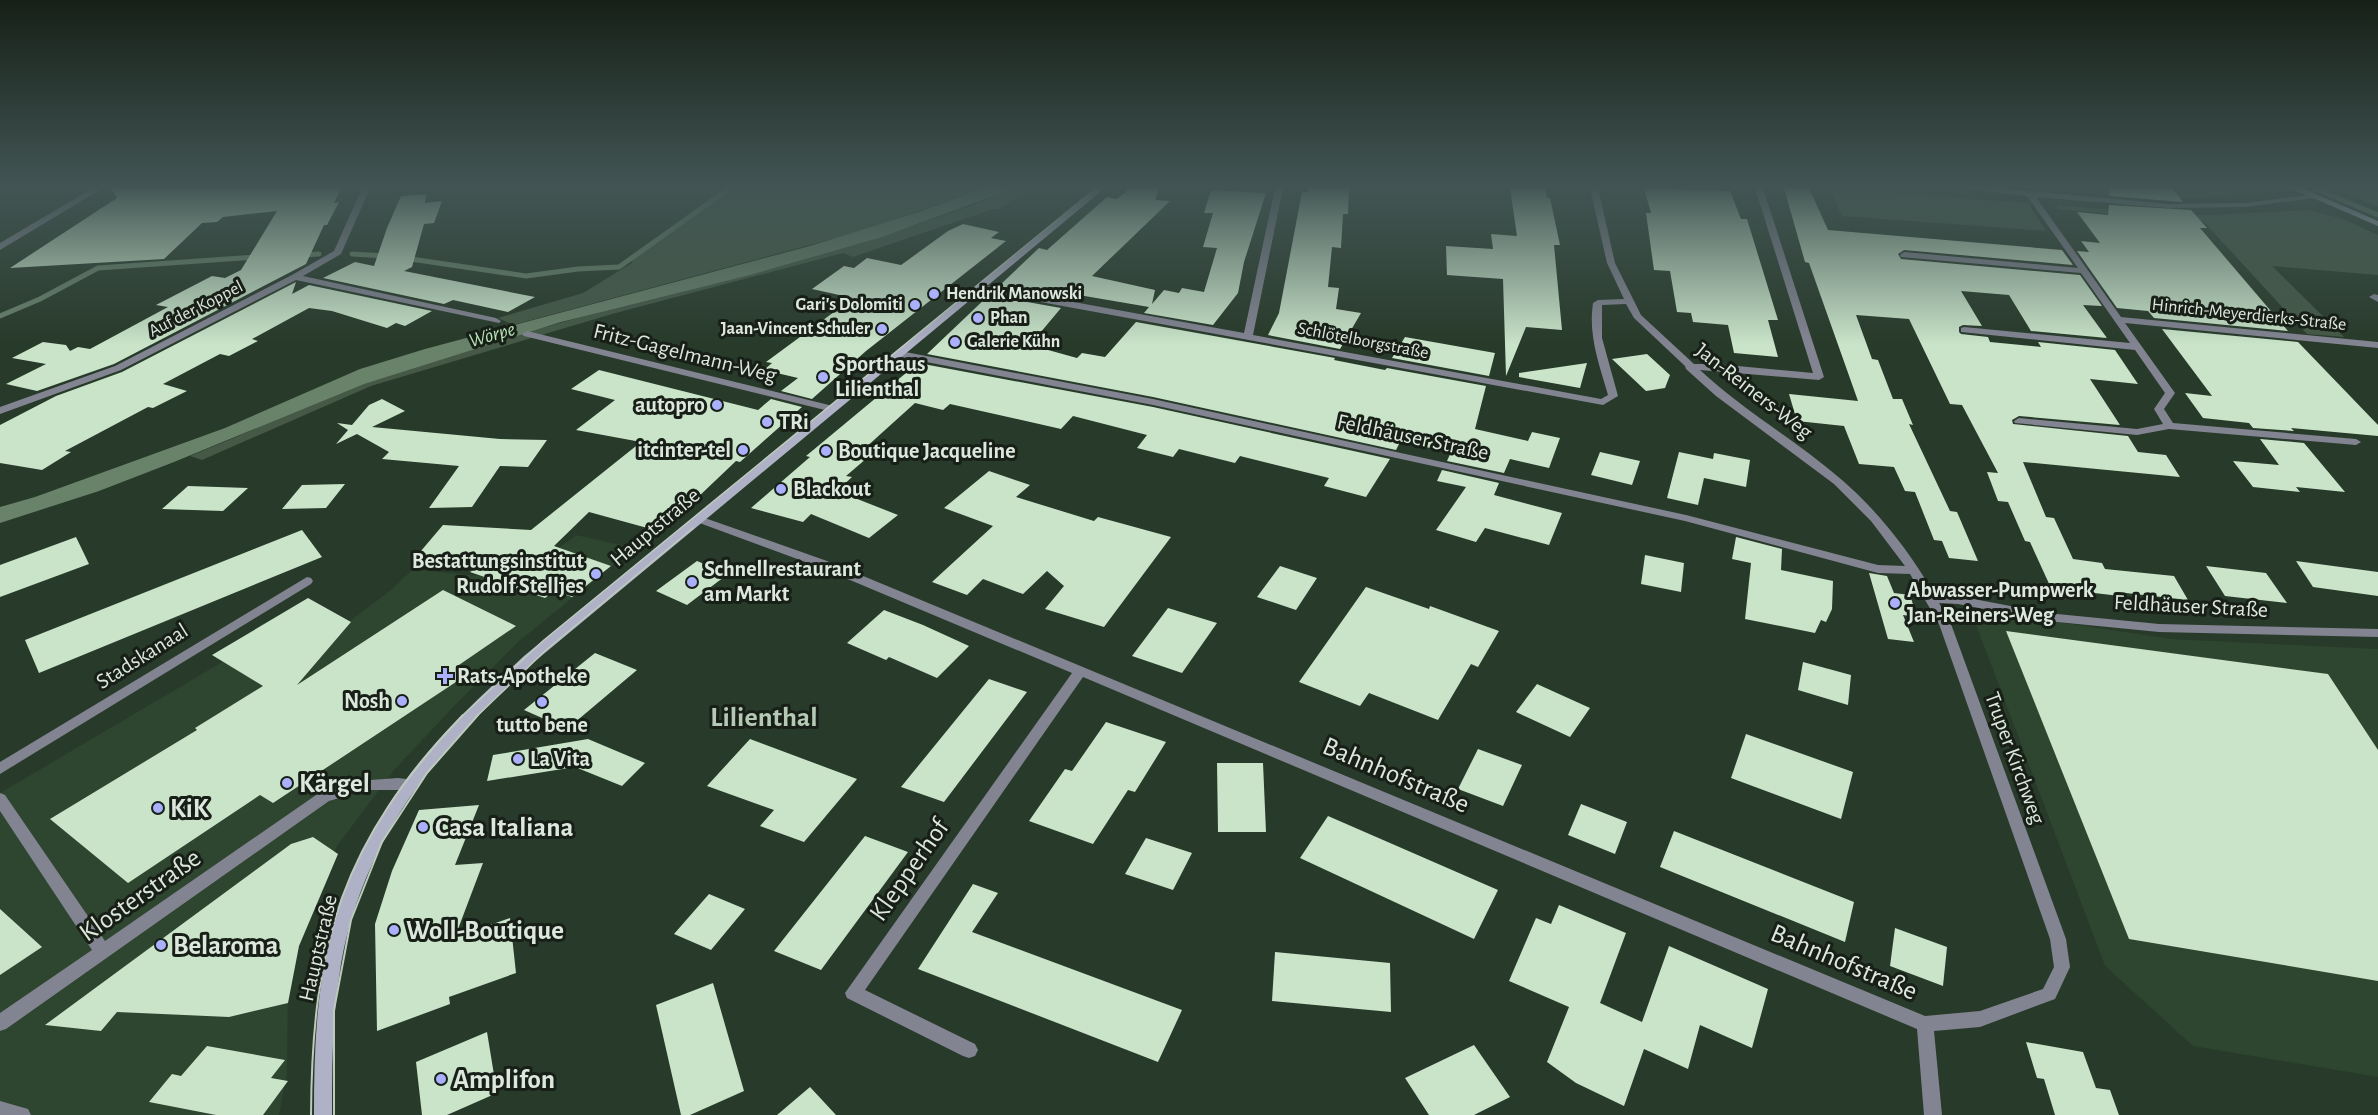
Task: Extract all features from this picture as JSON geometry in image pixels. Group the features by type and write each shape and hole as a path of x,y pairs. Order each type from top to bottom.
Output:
{"street":[{"name":"Auf der Koppel","path":"0,411 118,368 295,277 338,252 343,240"},
{"name":"Hauptstraße","path":"323,1115 323,1021 339,932 365,861 392,810 453,731 504,681 1039,240"},
{"path":"1248,336 1268,240"},
{"name":"Jan-Reiners-Weg","path":"1606,240 1611,263 1637,316 1720,394 1838,482 1875,519 1914,570"},
{"path":"1689,367 1716,367 1819,377 1776,240"},
{"path":"2062,240 2170,393 2158,409 2169,426"},
{"path":"1904,255 2084,271"},
{"path":"295,277 496,321"},
{"name":"Schlötelborgstraße","path":"981,288 1603,402 1613,396 1596,334 1595,314 1598,303 1629,302"},
{"name":"Hinrich-Meyerdierks-Straße","path":"2117,319 2378,345"},
{"path":"1964,330 2137,347"},
{"name":"Fritz-Gagelmann-Weg","path":"527,334 832,409"},
{"name":"Feldhäuser Straße","path":"900,354 1153,402 1663,513 1878,569 1914,570"},
{"path":"2019,421 2137,432 2169,426 2356,442"},
{"name":"Bahnhofstraße","path":"698,519 824,564 1925,1024 1980,1019 2049,994 2062,967"},
{"name":"Truper Kirchweg","path":"1914,570 1945,624 2058,939 2062,967"},
{"name":"Stadskanaal","path":"0,769 307,581"},
{"name":"Feldhäuser Straße","path":"1931,598 1969,602 2048,617 2159,628 2378,633"},
{"name":"Klepperhof","path":"969,1050 853,993 1081,670"},
{"name":"Klosterstraße","path":"0,1023 324,797 358,784 388,782 410,784"},
{"path":"0,799 103,952"},
{"path":"1925,1024 1933,1115"},
{"path":"0,1110 22,1115"}],"shaded area":[{"path":"654,240 828,240 513,325 498,318 583,293 632,263 634,255"},
{"path":"867,240 902,240 853,257 843,253 612,314 371,386 202,460 190,456 365,383 413,366 617,307"},
{"path":"2221,240 2378,240 2378,275 2272,266 2344,337 2307,334"},
{"path":"576,535 634,548 518,642 457,703 395,769 337,846 309,904 288,988 287,1074 279,1115 0,1115 0,793 224,661 333,634 392,589 413,569 516,580"},
{"path":"1970,609 2172,639 2378,649 2378,1077 2193,1046 2105,966"}],"water":[{"name":"Wörpe","path":"829,240 871,240 750,275 561,322 364,384 99,491 0,523 0,507 35,497 225,428 360,369 425,349"}],"building":[{"path":"53,240 184,240 164,259 10,268"},
{"path":"259,240 317,240 306,264 114,364 37,391 6,384 46,364 12,358 43,342 66,345 70,351 78,347 90,349 168,307 156,305 212,276 225,278 241,270"},
{"path":"383,240 420,240 412,267 404,271 535,297 508,312 453,300 444,304 323,278 355,262 374,266"},
{"path":"936,240 1006,241 866,351 812,399 781,391 798,378 764,370 772,363 766,362 853,298 812,289 844,266 854,268 867,258 901,265"},
{"path":"1058,240 1129,240 1092,276 1155,290 1152,304 1164,290 1179,293 1182,288 1204,292 1217,248 1203,247 1205,240 1251,240 1238,293 1213,325 1144,313 1149,307 1073,294 1068,299 999,286 1039,248 1047,250"},
{"path":"1293,240 1341,240 1341,248 1332,247 1328,287 1339,288 1336,309 1361,313 1340,349 1268,335 1279,313"},
{"path":"1492,240 1559,240 1560,245 1554,245 1562,330 1526,327 1506,376 1503,279 1447,275 1446,246 1493,249"},
{"path":"1650,240 1753,240 1778,320 1768,320 1778,357 1734,353 1728,325 1693,322 1691,313 1677,312 1670,271 1654,270"},
{"path":"1799,240 1945,240 2062,250 2073,265 1904,250 1898,254 1901,259 2080,275 2102,306 2083,305 2107,338 2031,331 2009,295 1961,291 1982,326 1963,325 1959,327 1959,332 1988,337 1990,342 2041,347 2038,342 2115,350 2138,384 2090,379 2120,425 2019,416 2012,420 2013,424 2128,436 2138,452 2166,455 2180,477 2023,462 2046,517 2054,518 2073,559 2102,563 2105,569 2174,576 2188,600 2117,592 2120,596 2051,588 2030,542 2025,541 2008,502 1998,501 1987,472 1998,473 1962,405 1950,404 1909,319 1856,315 1872,359 1878,360 1893,399 1902,399 1913,425 1909,424 1950,511 1957,512 1978,561 1949,558 1942,541 1934,540 1915,492 1905,491 1894,467 1859,464 1844,426 1797,421 1789,394 1858,401 1809,263 1805,262"},
{"path":"2098,240 2210,240 2288,331 2154,318 2148,311 2117,308 2077,251 2089,252 2081,241 2100,243"},
{"path":"296,282 292,294 309,285 432,311 405,326 396,323 387,328 332,311 309,308 252,339 258,341 229,356 220,354 163,384 187,391 153,408 148,407 65,451 71,452 42,470 0,463 0,425 56,396 122,372"},
{"path":"989,295 1061,308 1030,345 1077,358 1082,353 1105,357 1136,322 1335,358 1334,360 1385,370 1387,368 1486,386 1475,429 1528,441 1532,432 1560,438 1549,468 1510,459 1504,473 1447,461 1451,452 1400,442 1396,450 1153,397 927,354"},
{"path":"2162,329 2298,342 2378,425 2378,436 2291,428 2294,431 2253,428 2249,423 2203,418 2185,393 2212,396"},
{"path":"1405,337 1495,353 1489,376 1392,358"},
{"path":"1647,354 1670,375 1665,388 1646,391 1612,359"},
{"path":"918,363 1153,407 1390,459 1366,497 1324,486 1329,478 1240,456 1235,463 1179,449 1173,457 1137,448 1147,435 1073,416 1061,429 950,404 943,410 915,403 864,449 874,452 846,476 852,477 837,491 898,515 869,538 811,514 803,522 751,508 810,457 806,456"},
{"path":"1587,363 1580,388 1519,377 1519,373"},
{"path":"599,370 758,410 771,399 802,407 740,462 736,461 696,499 688,498 651,529 589,512 554,546 611,566 572,597 554,591 545,598 470,572 486,562 415,558 443,525 531,530 641,442 576,430 615,400 571,389"},
{"path":"382,399 405,411 372,427 500,439 547,440 528,467 500,466 472,507 429,508 459,466 382,459 389,452 357,434 336,444 348,430 337,423 352,425 369,405"},
{"path":"2260,439 2304,443 2345,492 2296,487 2300,492 2253,487 2233,461 2279,465"},
{"path":"1600,452 1640,461 1632,485 1591,475"},
{"path":"1679,452 1713,459 1714,453 1750,460 1746,487 1704,478 1698,505 1667,498"},
{"path":"1442,470 1499,483 1494,495 1562,513 1549,545 1485,528 1476,542 1436,530 1466,487 1437,481"},
{"path":"989,471 1030,485 1016,497 1094,521 1098,517 1171,537 1104,627 1045,609 1064,586 1047,571 1023,594 983,579 967,595 932,582 993,526 944,508"},
{"path":"345,484 326,508 282,509 302,485"},
{"path":"188,486 248,488 223,511 162,509"},
{"path":"302,530 322,557 39,673 25,640"},
{"path":"76,537 89,564 0,597 0,565"},
{"path":"1736,537 1782,549 1781,570 1833,581 1832,609 1826,622 1821,620 1815,633 1745,619 1751,563 1732,559"},
{"path":"1645,555 1684,563 1681,592 1641,584"},
{"name":"Schnellrestaurant am Markt","path":"697,561 728,574 687,605 656,591"},
{"path":"2296,561 2378,572 2378,596 2313,587"},
{"path":"1280,566 1317,578 1296,610 1257,597"},
{"path":"2206,566 2266,573 2287,603 2225,596"},
{"path":"1869,573 1887,576 1894,593 1910,595 1917,617 1903,615 1914,642 1888,639"},
{"path":"1366,587 1429,609 1430,606 1499,631 1478,667 1471,664 1438,720 1369,693 1360,706 1299,682"},
{"path":"443,590 516,626 456,667 468,674 273,803 260,795 128,883 50,819 197,730 195,728 263,686 212,655 308,598 351,622 297,685"},
{"path":"1168,608 1217,623 1182,673 1132,656"},
{"path":"884,610 969,646 937,678 889,657 886,660 847,643"},
{"path":"2006,631 2328,674 2378,750 2378,981 2129,939"},
{"path":"595,653 637,670 567,729 524,710"},
{"path":"1803,662 1851,675 1848,705 1798,690"},
{"path":"989,679 1027,692 944,802 901,787"},
{"path":"1537,684 1590,708 1570,737 1516,712"},
{"path":"1106,722 1166,742 1135,792 1128,790 1093,844 1029,821 1065,769 1072,771"},
{"path":"1746,734 1853,772 1841,819 1731,778"},
{"path":"588,739 645,763 622,786 575,767 487,781 493,755"},
{"path":"750,739 857,779 804,842 760,826 774,810 707,786"},
{"path":"1478,749 1522,765 1503,806 1458,789"},
{"path":"1217,763 1263,763 1266,832 1218,832"},
{"path":"1581,804 1627,822 1615,854 1568,835"},
{"path":"479,805 455,865 483,863 455,937 510,918 516,973 449,997 450,1004 377,1031 375,924 392,871 419,810"},
{"path":"1328,816 1498,890 1474,939 1300,858"},
{"path":"1674,831 1854,902 1845,942 1660,867"},
{"path":"865,836 908,852 821,970 774,951"},
{"path":"313,837 338,854 299,946 288,1003 229,1017 117,1012 101,1031 45,1025 291,844"},
{"path":"1146,838 1192,853 1173,890 1125,874"},
{"path":"973,884 998,893 972,932 1182,1010 1158,1062 918,969"},
{"path":"709,894 745,909 711,950 674,934"},
{"path":"1559,905 1626,933 1600,1003 1642,1022 1669,946 1768,989 1752,1048 1700,1025 1688,1069 1644,1049 1624,1106 1576,1083 1547,1062 1569,1007 1509,981 1536,918 1551,924"},
{"path":"0,909 42,947 0,975"},
{"path":"1895,928 1947,947 1943,986 1890,966"},
{"path":"1275,952 1390,963 1391,1012 1272,1001"},
{"path":"713,983 744,1091 690,1115 681,1115 656,1005"},
{"path":"487,1032 497,1093 447,1115 422,1115 416,1062"},
{"path":"2026,1042 2083,1052 2096,1088 2110,1090 2119,1115 2055,1115 2044,1079 2037,1078"},
{"path":"1474,1045 1510,1097 1474,1115 1429,1115 1405,1078"},
{"path":"207,1046 285,1060 271,1078 288,1081 263,1115 216,1115 149,1102 172,1074 181,1076"},
{"path":"810,1087 836,1115 777,1115"}],"waterway":[{"path":"404,258 526,276 578,269 619,267 657,240"},
{"path":"302,255 319,254"},
{"path":"352,254 386,256"},
{"path":"0,316 40,299 98,268 257,257"}],"tram line":[{"path":"463,715 544,640 1032,240"},
{"path":"478,715 546,650 693,528"},
{"path":"311,1115 318,998 328,946 342,898 362,852 388,806 422,761 463,715"},
{"path":"334,1115 334,1010 351,920 382,842 427,773 478,715"}],"place":[{"name":"Hendrik Manowski","path":"934,294"},
{"name":"Gari's Dolomiti","path":"915,305"},
{"name":"Phan","path":"978,318"},
{"name":"Jaan-Vincent Schuler","path":"882,329"},
{"name":"Galerie Kühn","path":"955,342"},
{"name":"Sporthaus Lilienthal","path":"823,377"},
{"name":"autopro","path":"717,405"},
{"name":"TRi","path":"767,422"},
{"name":"itcinter-tel","path":"743,450"},
{"name":"Boutique Jacqueline","path":"826,451"},
{"name":"Blackout","path":"781,489"},
{"name":"Bestattungsinstitut Rudolf Stelljes","path":"596,574"},
{"name":"Schnellrestaurant am Markt","path":"692,582"},
{"name":"Abwasser-Pumpwerk Jan-Reiners-Weg","path":"1895,603"},
{"name":"Rats-Apotheke","path":"445,676"},
{"name":"Nosh","path":"402,701"},
{"name":"tutto bene","path":"542,702"},
{"name":"La Vita","path":"518,759"},
{"name":"Kärgel","path":"287,783"},
{"name":"KiK","path":"158,808"},
{"name":"Casa Italiana","path":"423,827"},
{"name":"Woll-Boutique","path":"394,930"},
{"name":"Belaroma","path":"161,945"},
{"name":"Amplifon","path":"441,1079"}],"district":[{"name":"Lilienthal","path":"764,718"}]}
